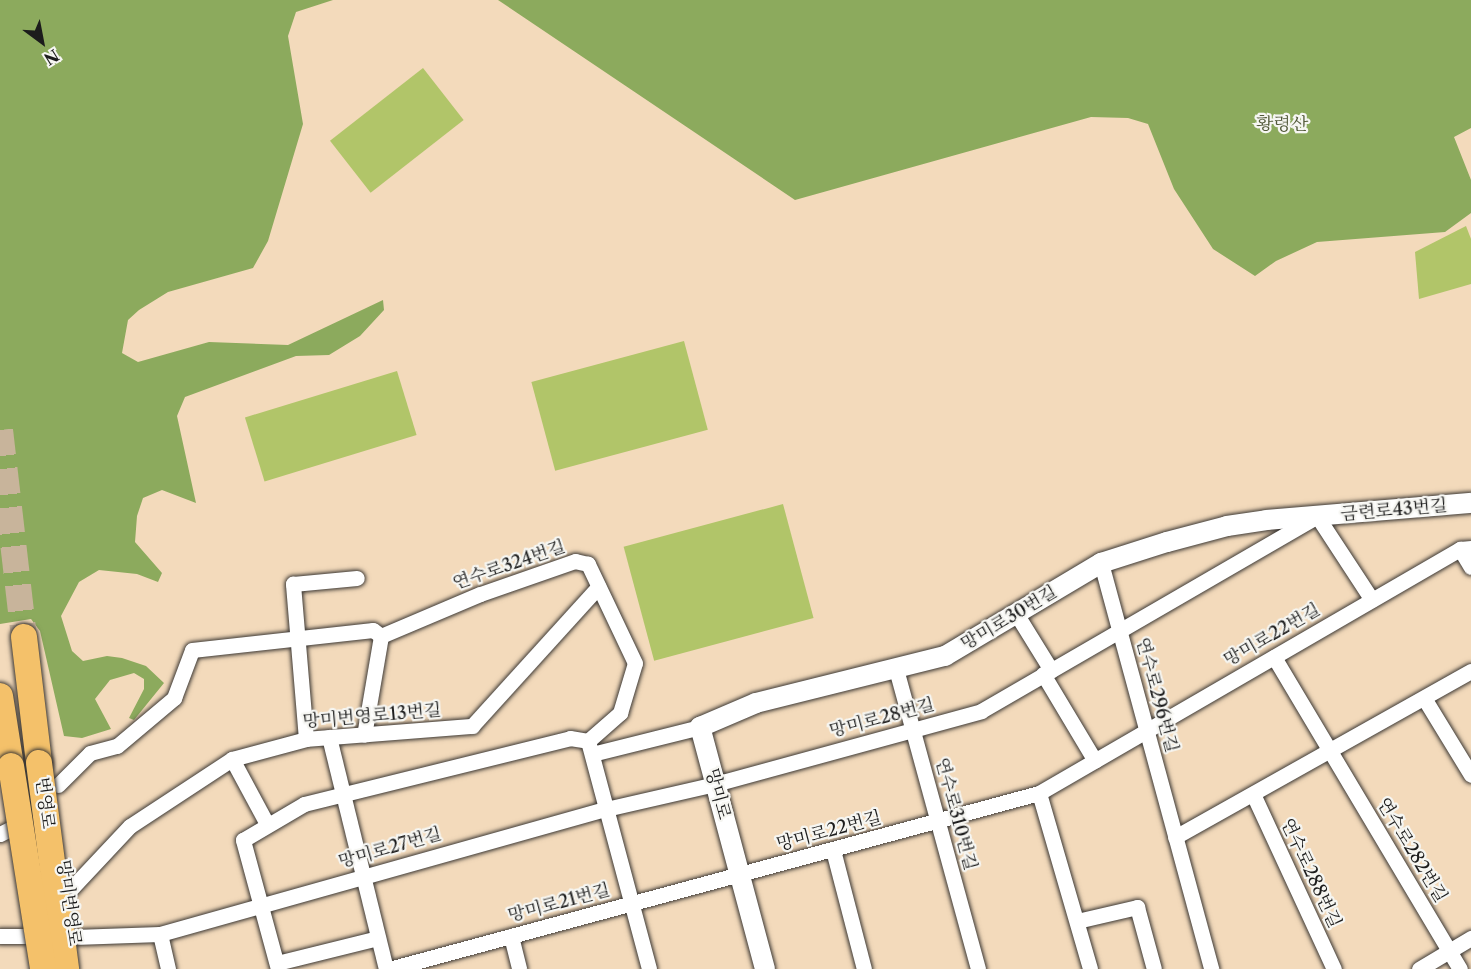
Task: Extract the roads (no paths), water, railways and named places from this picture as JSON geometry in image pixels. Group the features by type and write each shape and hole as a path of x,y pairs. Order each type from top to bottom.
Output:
{"highway":[{"name":"번영로","path":"24,637 66,969"},
{"name":"번영로","path":"0,696 43,969"}],"street":[{"name":"금련로43번길","path":"1317,516 1471,504"},
{"name":"망미로30번길","path":"700,727 756,703 945,656 1101,563 1227,526 1317,516"},
{"path":"1317,516 1372,600"},
{"name":"망미로28번길","path":"716,784 981,711 1317,516"},
{"path":"1465,548 1471,567"},
{"name":"망미로22번길","path":"740,876 1039,793 1465,548"},
{"name":"연수로324번길","path":"381,636 480,594 575,561 588,564 635,663 620,713 590,748"},
{"name":"연수로296번길","path":"1101,563 1211,969"},
{"path":"306,739 293,584 357,578"},
{"name":"망미번영로13번길","path":"68,893 130,825 232,759 306,739 472,726 598,587"},
{"path":"1017,615 1095,760"},
{"path":"58,785 90,753 117,746 174,698 192,650 373,630 381,636 364,735"},
{"name":"연수로282번길","path":"1274,657 1460,969"},
{"name":"연수로310번길","path":"896,669 978,969"},
{"path":"1175,837 1471,671"},
{"path":"1424,698 1471,775"},
{"path":"378,938 308,962 277,966 243,840 304,804 342,794 570,738 590,748 700,727"},
{"name":"망미로","path":"700,727 765,969"},
{"path":"329,737 362,876 388,969"},
{"path":"590,748 649,969"},
{"path":"232,759 267,824"},
{"name":"망미로27번길","path":"74,937 160,934 606,809 716,784"},
{"path":"1039,793 1090,969"},
{"name":"연수로288번길","path":"1253,794 1334,969"},
{"name":"망미번영로","path":"32,969 5,832 15,820 52,815 57,823 79,969"},
{"path":"833,850 864,969"},
{"name":"망미로21번길","path":"388,969 740,876"},
{"path":"1077,921 1137,907 1154,969"},
{"path":"160,934 168,969"},
{"path":"0,936 26,936"},
{"path":"511,936 519,969"},
{"path":"1419,969 1471,938"}],"tunnel":[{"path":"0,430 24,637"}],"park label":[{"name":"황령산","path":"1282,124"}]}
